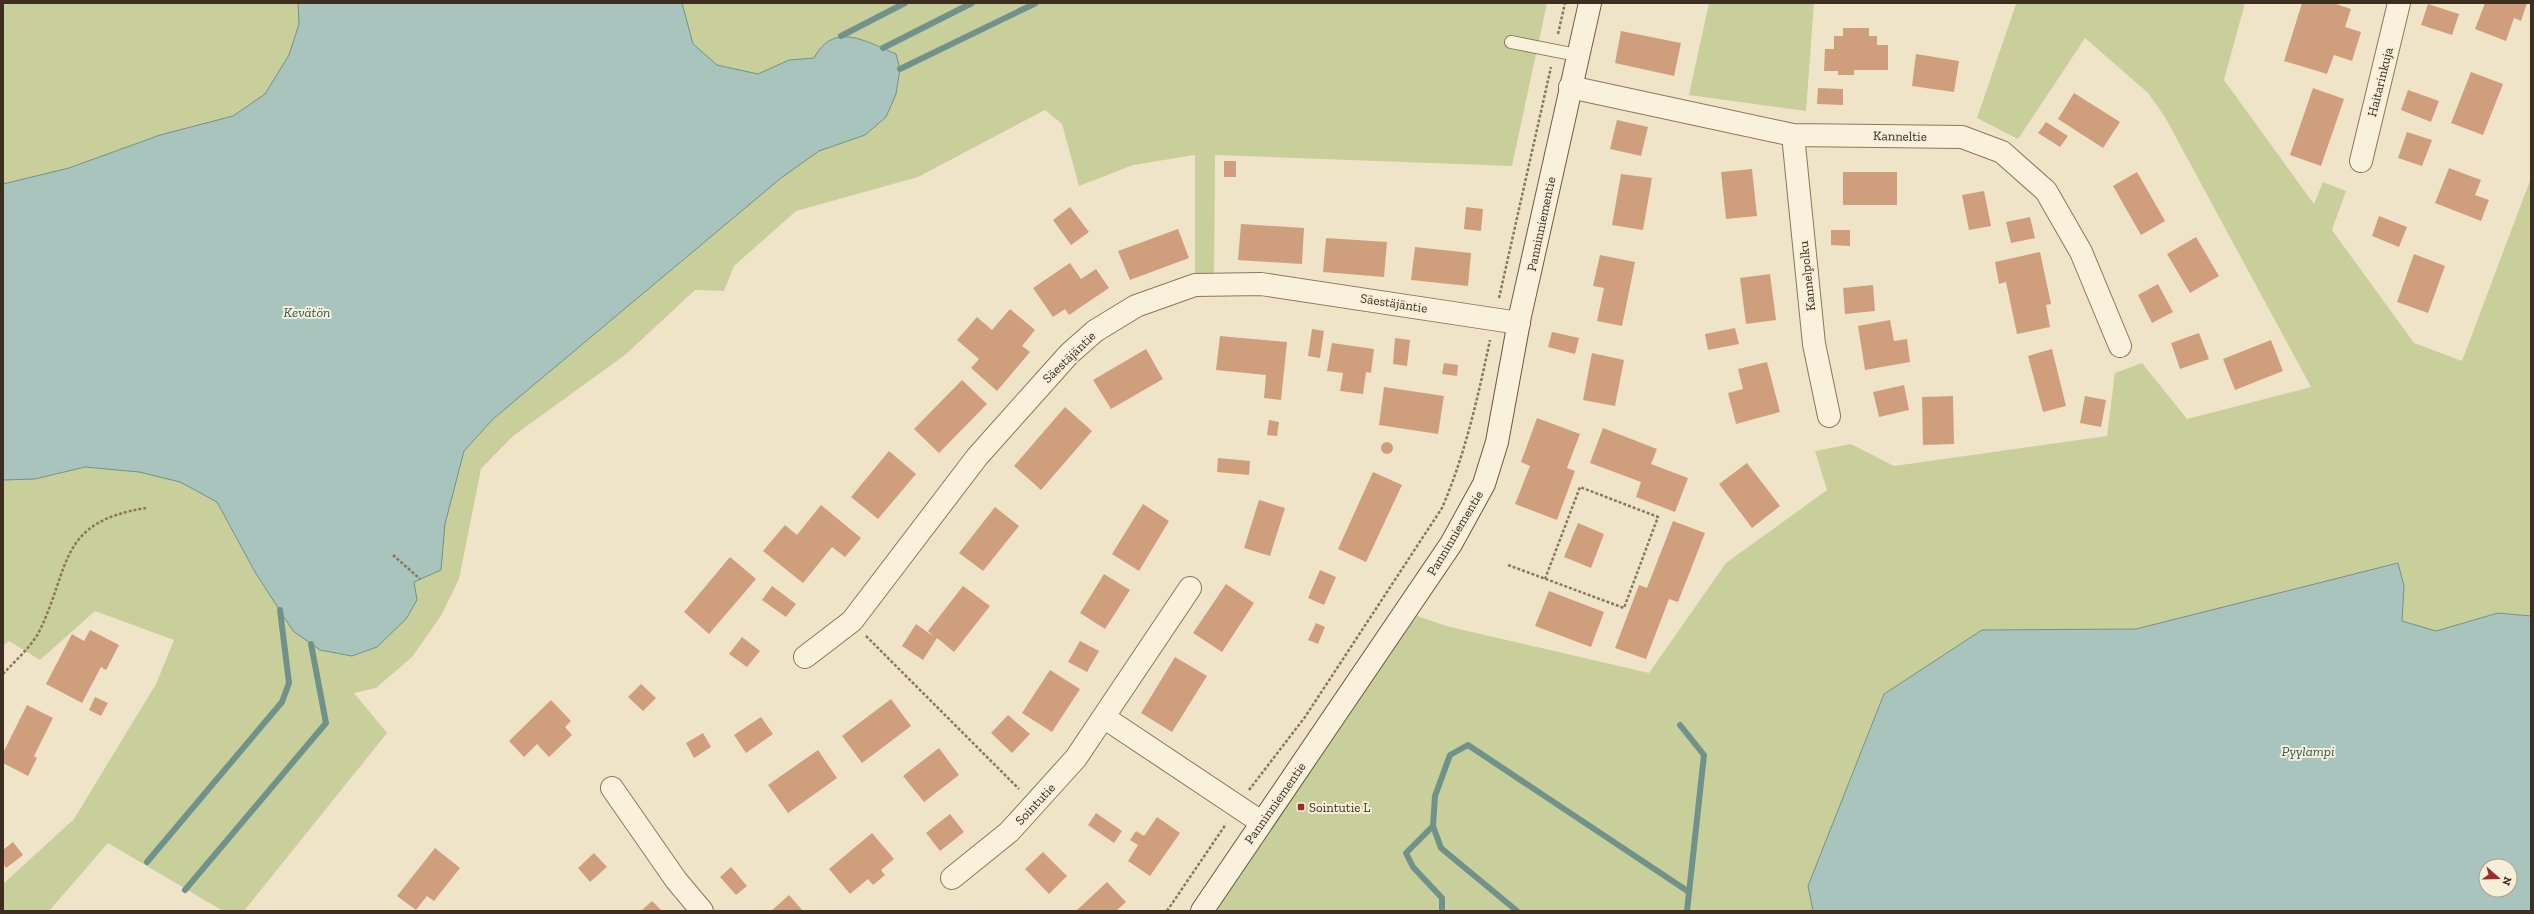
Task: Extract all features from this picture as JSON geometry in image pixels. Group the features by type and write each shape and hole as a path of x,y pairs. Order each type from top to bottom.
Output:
{"street":[{"name":"Panninniementie","path":"1202,911 1462,526 1484,484 1497,442 1519,323 1570,87 1590,3"},
{"name":"Haitarinkuja","path":"2361,161 2399,3"},
{"name":"Kanneltie","path":"1570,87 1793,134 1962,137 2002,152 2046,191 2081,252 2120,346"},
{"name":"Kannelpolku","path":"1793,134 1814,344 1829,416"},
{"name":"Säestäjäntie","path":"805,657 852,621 976,456 1069,354 1095,331 1136,306 1195,285 1261,284 1519,323"},
{"name":"Sointutie","path":"952,878 998,841 1035,804 1076,758 1105,718 1190,588"},
{"path":"1105,718 1262,822"},
{"path":"612,788 676,880 702,911"}],"lane":[{"path":"1511,42 1578,55"}],"path":[{"path":"1167,911 1237,806 1305,717 1442,508 1456,476 1479,390 1565,3"},
{"path":"1508,565 1545,579 1624,608 1658,517 1580,487 1545,579"},
{"path":"3,674 28,648 38,633 65,563 80,535 98,523 123,512 146,508"},
{"path":"393,555 420,579"},
{"path":"852,621 1035,804"}],"green space":[{"path":"3,3 1547,3 1512,166 1215,155 1214,273 1195,274 1195,155 1133,165 1079,186 1062,124 1045,110 918,177 796,211 734,266 724,291 695,290 625,355 513,436 481,469 459,579 441,616 412,657 376,688 354,693 387,733 244,911 223,911 108,843 49,911 3,911 3,884 74,819 156,684 174,640 95,611 40,660 9,641 3,646"},
{"path":"1709,3 1814,3 1806,111 1689,95"},
{"path":"2012,3 2245,3 2224,80 2314,204 2323,182 2346,191 2332,230 2414,343 2462,361 2531,178 2531,616 2498,613 2436,631 2402,621 2404,586 2398,563 2136,629 1982,630 1884,694 1808,886 1813,911 1203,911 1406,612 1446,626 1649,673 1726,563 1827,490 1815,451 1851,444 1894,466 2107,436 2115,373 2142,363 2187,419 2311,387 2165,117 2148,93 2085,38 2018,139 1977,118 2016,4"}],"water":[{"name":"Kevätön","path":"298,3 682,3 693,44 717,65 758,74 789,60 814,58 822,47 831,40 841,37 851,37 873,44 896,54 900,69 896,94 886,117 865,135 819,151 781,178 493,419 464,451 445,524 441,570 414,582 417,600 406,619 377,647 352,656 320,650 293,631 255,572 217,502 180,482 139,472 85,467 35,479 3,480 3,184 69,168 160,135 233,116 265,94 289,55 299,24"},
{"name":"Pyylampi","path":"2398,563 2404,586 2402,621 2436,631 2498,613 2531,616 2531,911 1813,911 1808,886 1884,694 1982,630 2136,629"}],"building":[{"path":"2302,3 2333,3 2351,9 2345,27 2361,32 2352,61 2334,55 2327,74 2284,61"},
{"path":"2485,3 2527,3 2521,21 2514,18 2506,41 2475,29"},
{"path":"2428,4 2459,14 2452,35 2421,25"},
{"path":"1843,28 1869,28 1869,36 1877,36 1877,45 1888,45 1888,70 1854,70 1854,75 1838,75 1838,71 1824,71 1825,49 1834,49 1834,36 1843,36"},
{"path":"1621,31 1681,43 1674,76 1615,63"},
{"path":"1916,54 1959,61 1954,92 1912,86"},
{"path":"2471,72 2503,84 2483,135 2451,123"},
{"path":"1818,88 1843,89 1843,105 1817,104"},
{"path":"2313,88 2344,99 2321,166 2290,155"},
{"path":"2408,90 2439,101 2431,122 2401,110"},
{"path":"2074,93 2120,122 2103,148 2058,119"},
{"path":"1617,120 1648,127 1641,156 1610,149"},
{"path":"2046,122 2068,136 2060,147 2038,133"},
{"path":"2407,132 2432,140 2422,166 2398,158"},
{"path":"1224,161 1236,161 1236,177 1224,177"},
{"path":"2449,168 2481,180 2475,195 2489,200 2481,221 2435,203"},
{"path":"1752,169 1757,216 1726,219 1721,172"},
{"path":"1843,172 1897,172 1897,205 1843,205"},
{"path":"2137,172 2165,221 2141,235 2113,186"},
{"path":"1621,174 1652,178 1643,230 1612,225"},
{"path":"1984,191 1991,226 1969,230 1962,195"},
{"path":"1070,207 1089,232 1071,245 1053,220"},
{"path":"1466,207 1483,209 1481,231 1464,229"},
{"path":"2379,216 2407,227 2399,247 2372,236"},
{"path":"2030,217 2035,238 2011,243 2006,222"},
{"path":"1241,224 1304,228 1302,264 1238,260"},
{"path":"1178,229 1189,258 1130,280 1118,251"},
{"path":"1831,230 1850,230 1850,246 1831,245"},
{"path":"2196,237 2219,276 2190,293 2167,254"},
{"path":"1326,238 1387,242 1384,277 1323,272"},
{"path":"1415,247 1471,253 1468,286 1411,280"},
{"path":"2040,252 2051,304 2046,305 2050,327 2017,334 2006,282 1999,284 1995,262"},
{"path":"2414,254 2445,266 2428,313 2397,302"},
{"path":"1600,255 1635,262 1622,326 1597,321 1604,288 1593,286"},
{"path":"1070,263 1081,279 1096,269 1109,288 1069,315 1065,309 1053,317 1033,288"},
{"path":"1770,274 1776,320 1746,324 1740,278"},
{"path":"2158,284 2173,312 2152,323 2138,295"},
{"path":"1873,285 1875,311 1845,314 1843,288"},
{"path":"1010,309 1035,330 1022,346 1030,352 997,391 971,368 979,359 957,340 977,317 992,330"},
{"path":"1890,320 1894,341 1907,339 1910,362 1865,370 1858,326"},
{"path":"1735,328 1739,344 1708,350 1705,334"},
{"path":"1312,329 1324,331 1320,358 1308,356"},
{"path":"1552,332 1579,338 1575,354 1548,347"},
{"path":"2199,333 2209,359 2180,369 2171,343"},
{"path":"1220,336 1287,342 1281,400 1264,398 1266,375 1216,370"},
{"path":"1395,338 1410,340 1407,366 1393,364"},
{"path":"2271,340 2283,371 2235,390 2223,359"},
{"path":"1332,343 1374,349 1371,373 1366,372 1363,394 1340,391 1343,373 1327,371"},
{"path":"1146,349 1163,379 1111,409 1093,380"},
{"path":"2052,349 2066,406 2043,412 2028,356"},
{"path":"1592,353 1624,360 1615,406 1583,400"},
{"path":"1767,362 1780,412 1736,424 1728,393 1743,389 1738,369"},
{"path":"1444,363 1458,365 1457,376 1442,374"},
{"path":"962,380 987,404 939,453 914,429"},
{"path":"1904,385 1909,410 1879,417 1873,392"},
{"path":"1384,387 1444,396 1438,434 1379,425"},
{"path":"1953,396 1954,444 1923,445 1922,397"},
{"path":"2085,396 2106,400 2101,427 2080,423"},
{"path":"1065,407 1092,431 1041,490 1014,466"},
{"path":"1537,418 1580,434 1567,468 1575,471 1557,520 1515,504 1530,466 1521,462"},
{"path":"1269,420 1279,422 1277,436 1267,435"},
{"path":"1603,428 1657,449 1651,464 1688,478 1675,512 1636,497 1641,482 1590,463"},
{"path":"1385,442 1389,442 1393,448 1389,454 1385,454 1381,450 1381,446"},
{"path":"889,451 916,474 878,519 851,497"},
{"path":"1218,458 1250,461 1249,475 1217,472"},
{"path":"1747,463 1780,506 1752,528 1719,484"},
{"path":"1373,472 1402,485 1366,562 1338,549"},
{"path":"1259,500 1285,508 1270,556 1244,548"},
{"path":"1143,504 1169,521 1139,571 1112,554"},
{"path":"821,505 861,538 845,557 832,547 803,583 763,551 785,525 797,535"},
{"path":"995,507 1019,526 983,571 959,553"},
{"path":"1673,521 1705,533 1678,602 1669,599 1646,659 1615,648 1639,585 1647,588"},
{"path":"1578,523 1604,534 1591,568 1564,557"},
{"path":"730,557 756,579 709,634 684,612"},
{"path":"1320,570 1336,577 1324,605 1308,598"},
{"path":"1104,574 1130,590 1105,629 1080,613"},
{"path":"1226,584 1254,603 1222,652 1193,633"},
{"path":"772,586 796,604 786,617 762,600"},
{"path":"963,586 990,606 954,652 937,638 923,660 902,646 916,624 934,637 928,631"},
{"path":"1549,591 1604,612 1591,647 1535,626"},
{"path":"1316,623 1325,627 1318,644 1308,640"},
{"path":"90,630 119,645 106,670 101,667 82,703 46,684 72,634 84,641"},
{"path":"742,637 760,651 747,667 729,654"},
{"path":"1080,641 1099,651 1087,672 1068,662"},
{"path":"1175,657 1207,676 1172,732 1141,713"},
{"path":"1050,670 1080,689 1052,732 1022,713"},
{"path":"641,684 656,698 643,711 628,697"},
{"path":"95,697 108,703 101,716 89,710"},
{"path":"891,699 911,726 862,763 842,736"},
{"path":"551,700 571,721 565,727 572,735 549,757 537,744 524,757 509,741"},
{"path":"27,705 53,718 34,756 37,758 28,776 3,763 3,753"},
{"path":"1008,715 1030,734 1012,753 991,733"},
{"path":"761,717 773,734 746,753 734,735"},
{"path":"703,733 711,747 694,758 686,743"},
{"path":"939,748 959,775 924,802 903,776"},
{"path":"818,750 837,778 788,813 768,785"},
{"path":"1096,813 1122,831 1114,843 1088,825"},
{"path":"950,814 964,832 940,851 926,833"},
{"path":"1157,817 1180,833 1150,876 1128,861 1138,845 1130,840 1136,831 1144,836"},
{"path":"872,833 894,859 881,870 885,875 873,885 868,879 850,894 829,869"},
{"path":"13,842 23,855 6,868 3,863 3,850"},
{"path":"435,848 460,868 434,901 427,896 416,910 397,896"},
{"path":"1043,852 1067,876 1049,894 1025,869"},
{"path":"594,853 607,867 590,882 578,868"},
{"path":"731,867 747,886 736,895 720,877"},
{"path":"1107,882 1126,902 1116,911 1076,911"},
{"path":"789,895 803,911 771,911"},
{"path":"652,901 662,911 641,911"}],"waterway":[{"path":"841,36 905,3"},
{"path":"883,48 972,3"},
{"path":"900,69 1036,3"},
{"path":"147,862 282,702 289,683 280,610"},
{"path":"185,890 326,723 311,644"},
{"path":"1680,725 1704,755 1687,911"},
{"path":"1517,911 1441,848 1433,826 1435,796 1450,755 1468,745 1689,892"},
{"path":"1433,826 1406,853 1413,867 1442,898 1442,911"}],"place":[{"name":"Sointutie L","path":"1301,807"}]}
